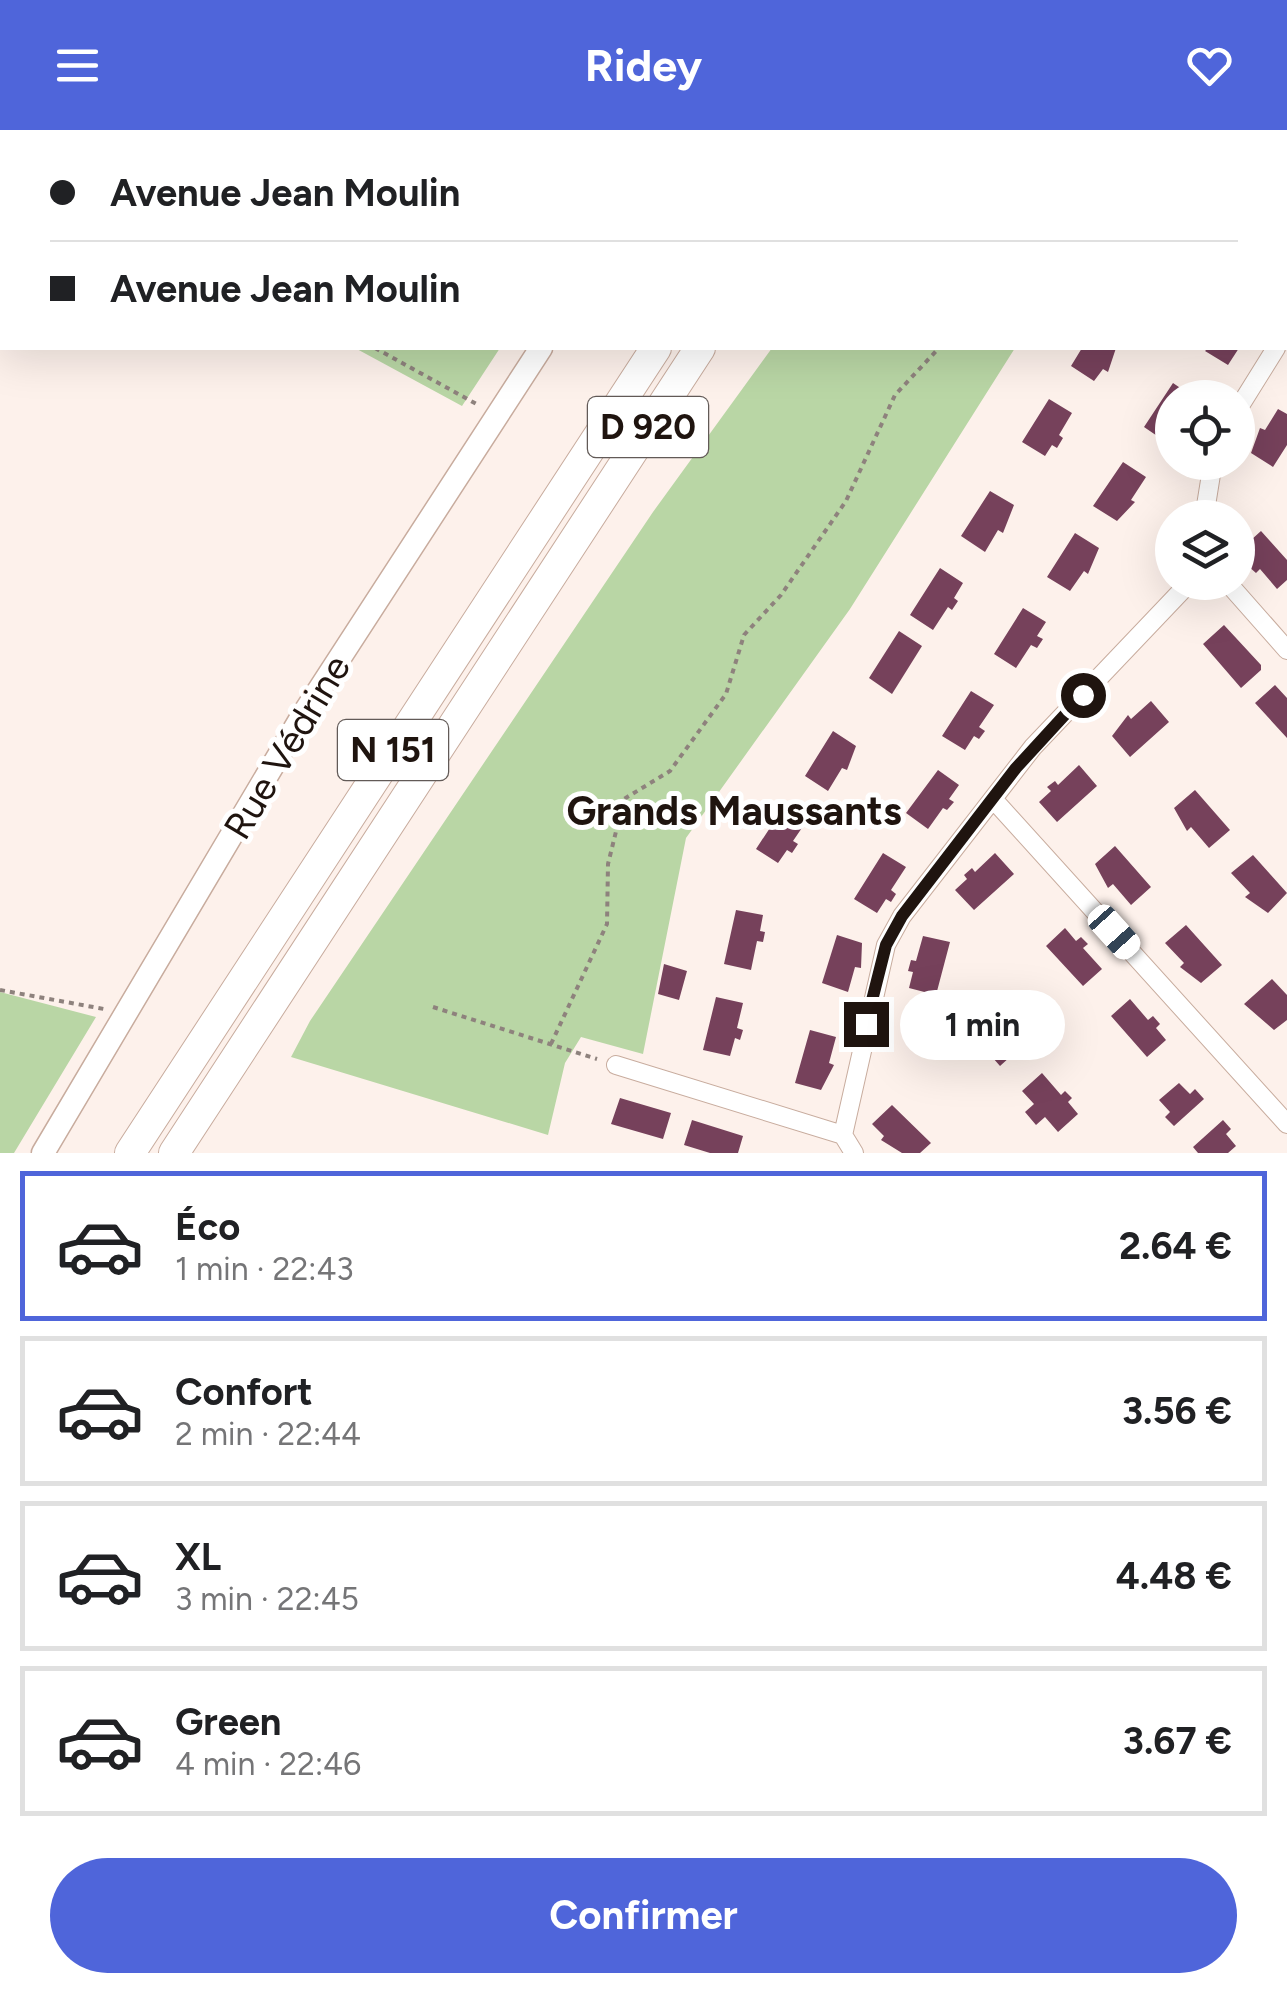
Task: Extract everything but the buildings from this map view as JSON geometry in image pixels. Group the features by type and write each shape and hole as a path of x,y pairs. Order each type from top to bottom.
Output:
{"highway":[{"name":"N 151","path":"130,1153 655,350"},
{"name":"D 920","path":"597,506 699,350"},
{"name":"N 151","path":"174,1153 597,506 651,451 720,350"}],"street":[{"name":"Rue Védrine","path":"44,1153 304,713 540,350"},
{"path":"1255,382 1275,350"},
{"path":"842,1134 886,945 902,916 1033,748 1173,600"},
{"path":"1243,600 1287,650"},
{"path":"992,799 1287,1124"},
{"path":"616,1065 842,1134 854,1153"}],"path":[{"path":"379,350 497,415"},
{"path":"551,1044 607,924 608,864 624,799 670,771 726,694 744,635 780,595 846,500 896,394 937,350"},
{"path":"0,990 128,1014"},
{"path":"433,1007 616,1065"}],"green space":[{"path":"359,350 499,350 462,406"},
{"path":"771,350 1014,350 850,609 686,838 643,1054 581,1037 565,1063 548,1135 291,1057 310,1021 653,512"},
{"path":"0,992 96,1017 14,1153 0,1153"}],"district":[{"name":"Grands Maussants","path":"734,811"}],"route":[{"path":"866,1024 886,945 902,916 1016,768 1083,695"}]}
